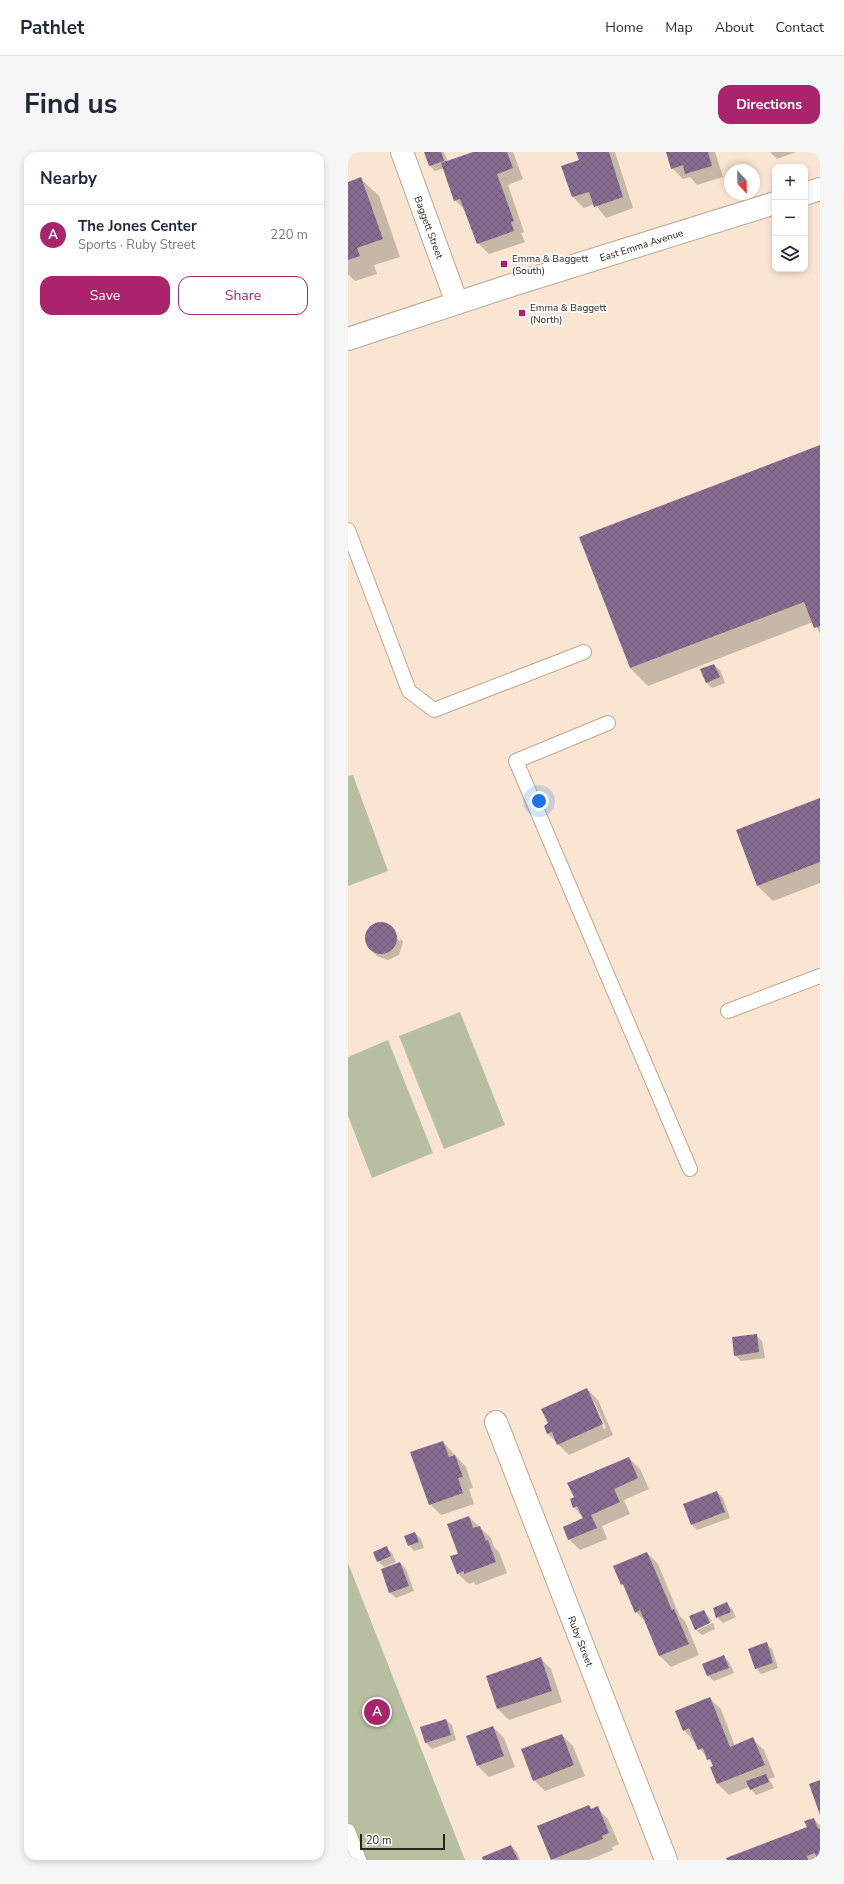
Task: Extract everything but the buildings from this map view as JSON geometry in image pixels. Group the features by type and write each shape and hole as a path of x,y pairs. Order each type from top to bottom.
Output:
{"street":[{"name":"Baggett Street","path":"402,152 457,303"},
{"path":"808,193 820,189"},
{"name":"East Emma Avenue","path":"348,339 457,303 772,204"},
{"name":"Ruby Street","path":"496,1422 666,1860"}],"lane":[{"path":"348,530 409,691 434,710 584,652"},
{"path":"608,723 516,761 690,1169"},
{"path":"728,1011 820,976"},
{"path":"348,1831 359,1860"}],"green space":[{"path":"353,775 388,871 348,886 348,776"},
{"path":"460,1012 505,1125 444,1149 399,1036"},
{"path":"388,1040 433,1153 372,1178 348,1116 348,1057"},
{"path":"348,1563 465,1860 348,1860"}],"place":[{"name":"Emma & Baggett (South)","path":"504,264"},
{"name":"Emma & Baggett (North)","path":"522,313"},
{"name":"The Jones Center","path":"377,1712"}]}
